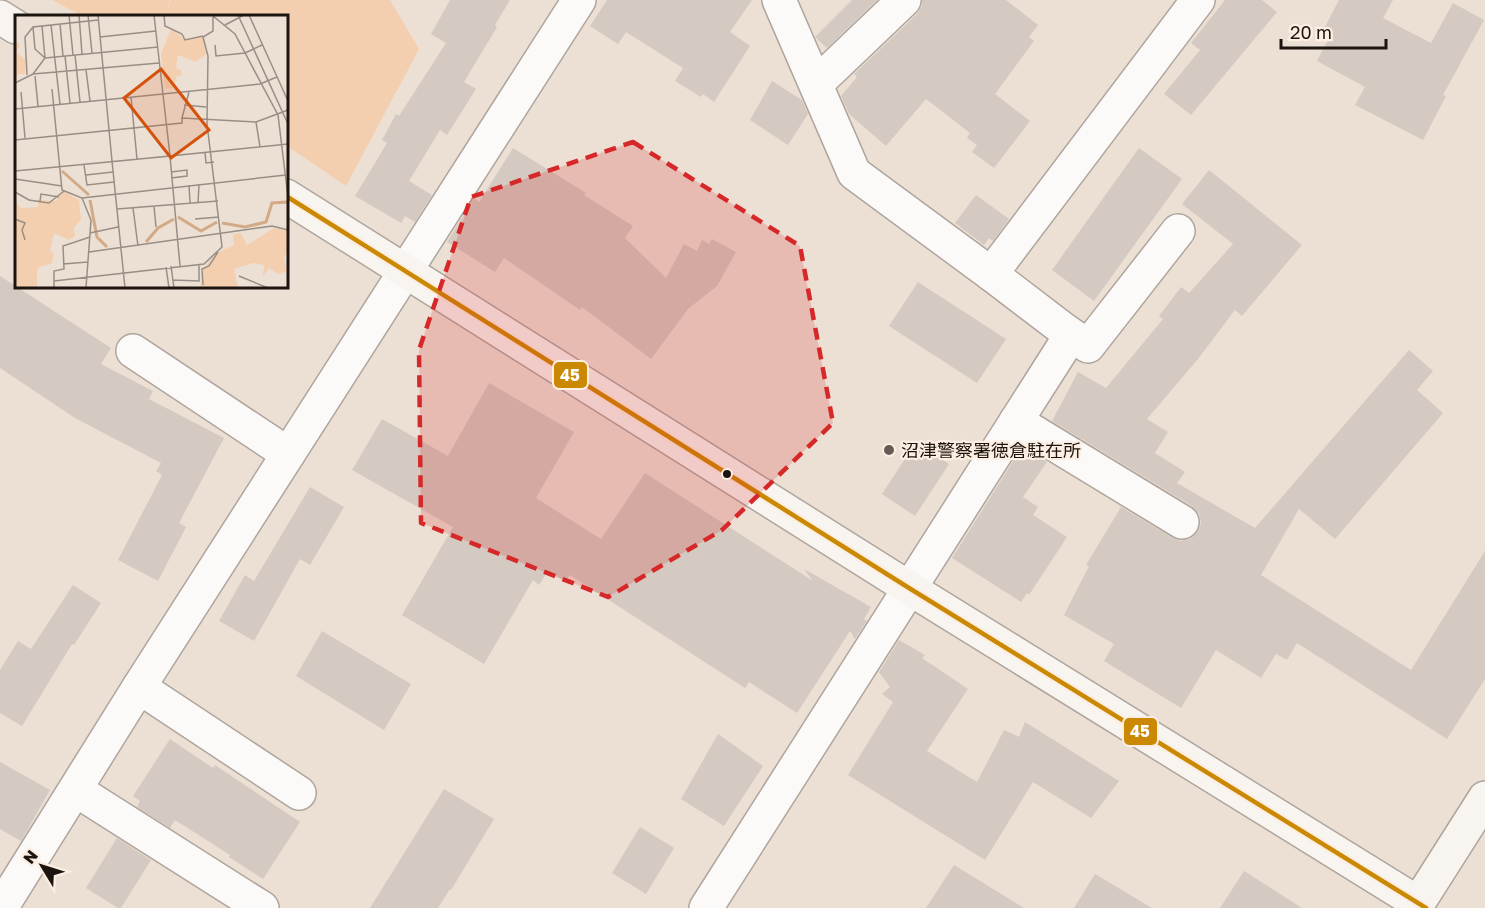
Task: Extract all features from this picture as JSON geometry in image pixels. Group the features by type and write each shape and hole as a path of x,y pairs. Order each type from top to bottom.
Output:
{"main road":[{"path":"0,17 15,26"},
{"path":"288,197 1420,906 1485,798"}],"street":[{"path":"1,908 139,687 579,0"},
{"path":"706,908 1071,335 854,173 779,0"},
{"path":"816,84 904,0"},
{"path":"991,274 1198,0"},
{"path":"1064,330 1088,346 1178,231"},
{"path":"133,351 288,454"},
{"path":"1016,421 1182,522"},
{"path":"139,687 299,793"},
{"path":"76,790 262,908"}],"highlighted area":[{"path":"633,142 800,246 833,423 722,530 608,597 421,523 419,350 471,197"}],"shaded area":[{"path":"52,0 170,0 166,14 171,0 390,0 419,49 346,186 288,147 288,15 80,15"}],"building":[{"path":"450,0 510,0 495,25 497,27 464,82 476,89 447,135 440,130 409,181 432,195 415,222 405,216 401,223 355,196 387,143 382,140 396,114 399,116 446,43 431,34"},
{"path":"607,0 752,0 730,32 750,46 714,102 703,94 701,97 675,81 683,68 626,32 618,44 590,26"},
{"path":"852,0 877,0 827,48 815,37"},
{"path":"922,0 1006,0 1038,25 1029,37 1034,41 995,94 1030,121 994,168 972,152 977,145 967,138 970,133 926,99 886,146 849,114 841,96 857,77 854,74 917,14 922,6"},
{"path":"1225,0 1262,0 1277,12 1191,115 1164,94 1200,50 1191,43"},
{"path":"1339,0 1393,0 1383,18 1431,43 1453,3 1484,20 1443,95 1446,96 1423,140 1355,105 1365,87 1317,61 1331,34 1323,31"},
{"path":"772,81 802,100 808,114 788,145 750,120"},
{"path":"513,148 586,193 584,195 633,226 625,238 666,278 684,244 697,251 702,240 709,244 712,239 736,252 717,286 688,309 651,359 582,307 580,310 504,258 495,272 447,242 474,198 479,202"},
{"path":"1139,148 1182,179 1094,301 1052,270"},
{"path":"1209,170 1302,245 1242,316 1235,310 1198,359 1147,419 1168,432 1155,453 1185,472 1177,483 1255,528 1409,350 1433,371 1417,390 1443,413 1335,539 1299,509 1261,575 1411,670 1485,551 1485,679 1447,739 1297,643 1287,660 1276,654 1261,678 1216,650 1181,708 1104,661 1114,644 1064,615 1089,566 1086,565 1121,507 1181,541 1190,539 1198,531 1201,523 1199,514 1192,506 1052,421 1078,372 1106,388 1163,319 1159,316 1181,287 1189,293 1233,244 1182,204"},
{"path":"976,195 1009,219 993,241 989,238 984,245 955,223"},
{"path":"0,276 15,288 18,288 111,348 101,364 153,391 149,399 224,438 179,523 186,527 158,581 118,560 162,475 156,471 161,463 75,418 0,368"},
{"path":"918,282 1006,339 977,383 889,326"},
{"path":"489,383 574,432 536,498 601,539 645,473 813,581 804,569 871,607 864,619 867,621 855,639 850,631 797,713 749,682 745,688 570,575 565,582 548,571 539,585 533,580 484,664 402,615 453,527 352,470 382,419 448,456"},
{"path":"916,442 949,464 915,516 882,494"},
{"path":"1022,447 1047,462 1023,497 1038,507 1033,515 1067,537 1029,595 1027,593 1021,602 952,558"},
{"path":"310,487 344,507 310,565 300,559 254,641 219,621 245,575 254,581"},
{"path":"73,585 101,603 74,645 72,644 22,726 0,713 0,670 18,641 31,649"},
{"path":"322,631 411,684 384,730 296,676"},
{"path":"899,640 925,655 922,658 968,689 927,751 977,782 1004,730 1019,737 1025,722 1119,781 1091,818 1033,782 985,860 848,775 893,702 882,694 890,687 879,672"},
{"path":"718,734 763,766 724,826 681,799"},
{"path":"170,739 213,768 215,765 300,822 263,879 175,820 170,828 137,807 140,801 133,796"},
{"path":"0,762 50,790 21,841 0,829"},
{"path":"444,789 494,819 451,890 438,908 370,908"},
{"path":"640,827 674,848 646,894 612,873"},
{"path":"117,838 151,860 121,908 86,888"},
{"path":"954,865 1024,908 926,908"},
{"path":"1244,871 1302,908 1220,908"},
{"path":"1095,874 1152,908 1074,908"}],"transit line":[{"name":"45","path":"288,197 909,588 1426,908"}],"place":[{"name":"沼津警察署徳倉駐在所","path":"889,450"}]}
